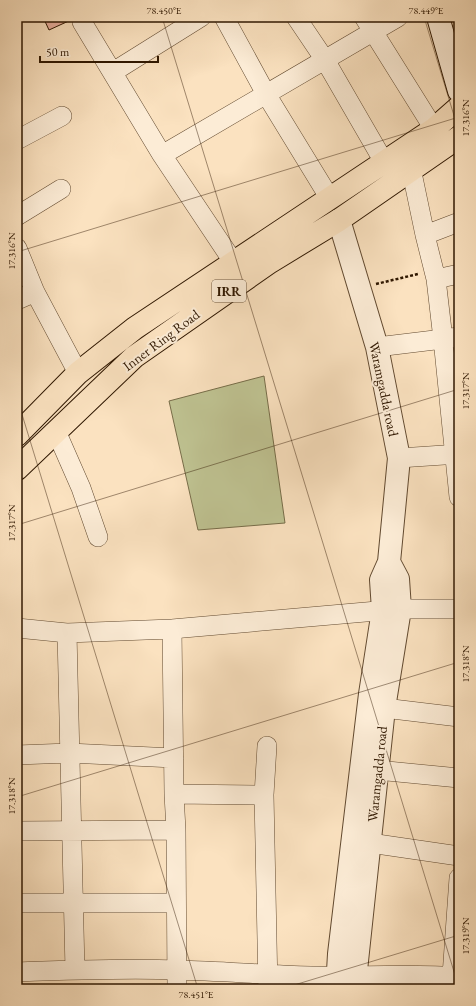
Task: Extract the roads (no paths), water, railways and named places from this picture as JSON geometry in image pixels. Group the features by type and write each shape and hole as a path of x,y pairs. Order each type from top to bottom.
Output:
{"highway":[{"name":"Inner Ring Road","path":"17,435 78,373 148,319 234,263 329,197 434,129 459,107"},
{"name":"Inner Ring Road","path":"17,469 134,357 270,262 339,220 412,168 459,137"},
{"path":"148,319 160,339"}],"street":[{"path":"112,72 201,17"},
{"path":"224,17 266,94 329,197"},
{"path":"296,17 325,60 384,162"},
{"path":"162,155 325,60 369,24 398,17"},
{"path":"438,17 459,91"},
{"path":"84,18 112,72 162,155 234,263"},
{"path":"369,24 434,129"},
{"path":"17,140 62,116"},
{"path":"412,168 425,235 451,338 459,497"},
{"path":"17,216 61,189"},
{"name":"Waramgadda road","path":"339,220 377,347 399,458 389,562 398,579 369,702 339,954 346,983"},
{"path":"425,235 459,222"},
{"path":"17,248 35,292 78,373"},
{"path":"435,274 459,274"},
{"path":"17,300 35,292"},
{"path":"377,347 451,338"},
{"path":"56,431 81,488 98,537"},
{"path":"399,458 456,454"},
{"path":"17,628 67,633 172,629 392,609 459,609"},
{"name":"Waramgadda road","path":"346,983 370,842 384,708 392,609"},
{"path":"172,629 174,794 176,830 177,989"},
{"path":"67,633 75,970"},
{"path":"384,708 459,717"},
{"path":"267,746 264,795 268,982"},
{"path":"17,755 69,753 174,758"},
{"path":"377,770 459,778"},
{"path":"174,794 264,795"},
{"path":"17,831 72,832 176,830"},
{"path":"370,842 459,856"},
{"path":"17,972 75,970 177,970 268,982 346,983 420,982 455,977 459,878"},
{"path":"17,903 176,903"}]}
